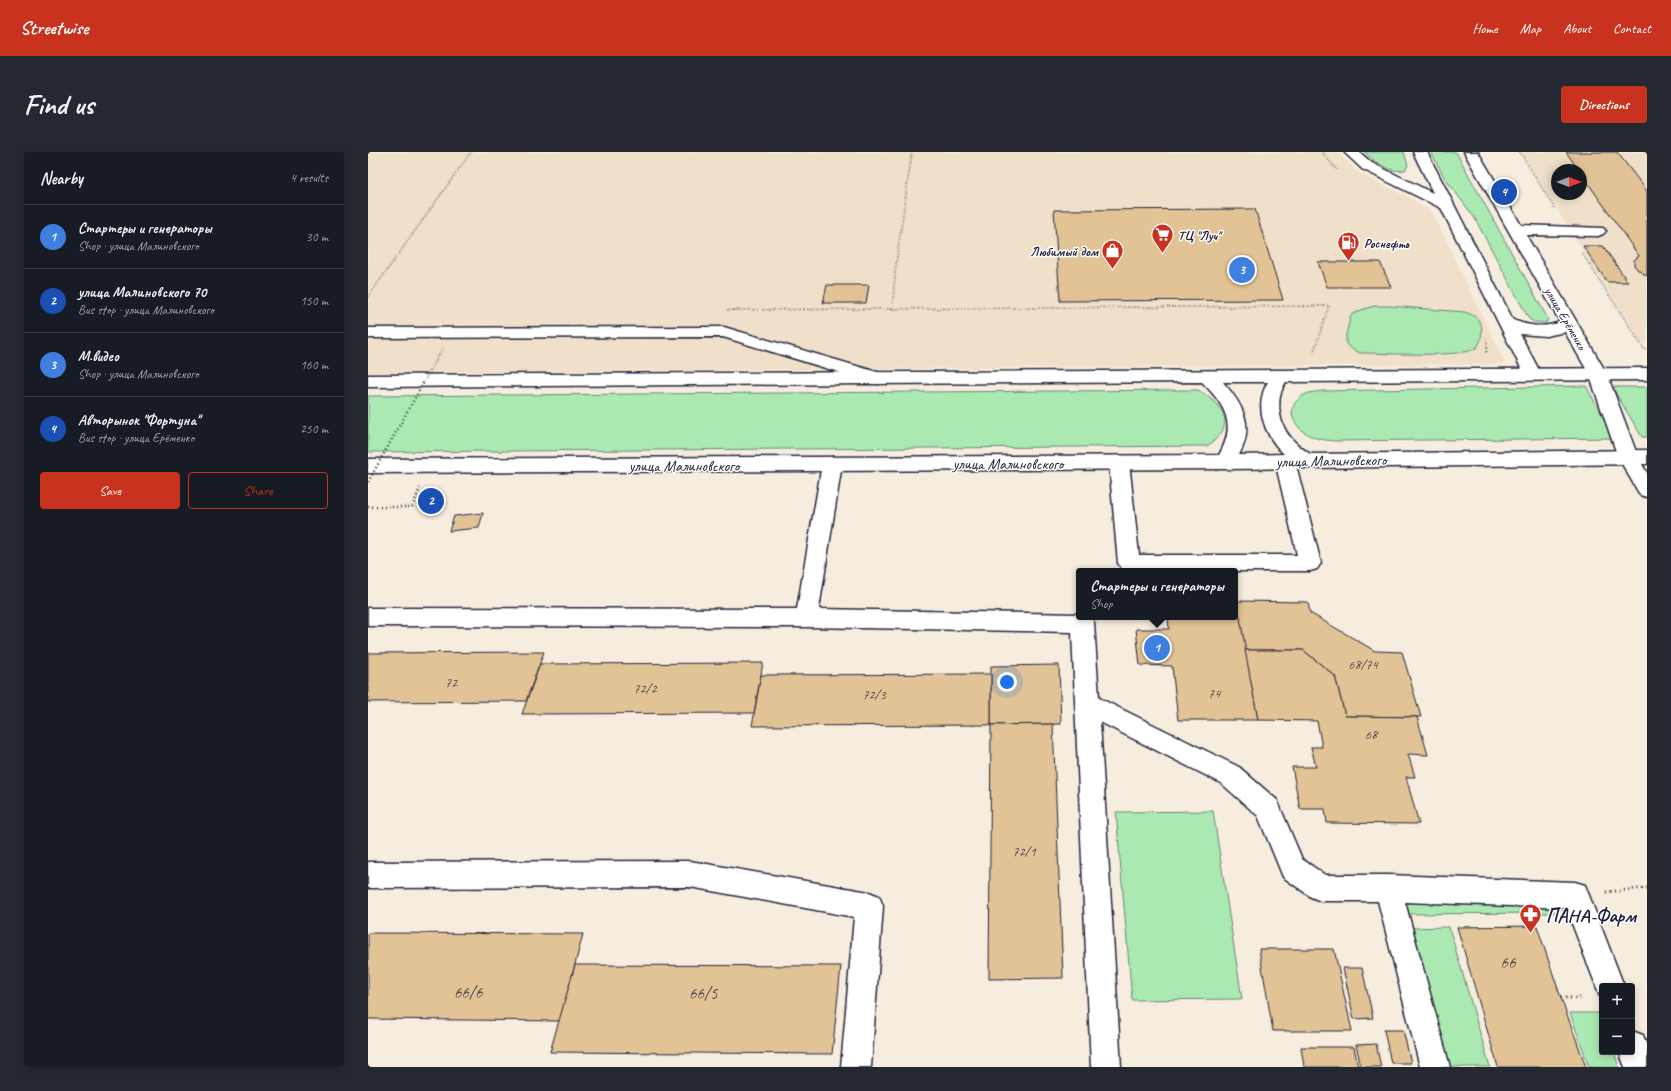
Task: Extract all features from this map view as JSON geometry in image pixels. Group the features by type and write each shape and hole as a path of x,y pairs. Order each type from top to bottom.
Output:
{"main road":[{"path":"1351,152 1367,166 1448,206"},
{"path":"1420,152 1532,374"},
{"name":"улица Ерёменко","path":"1471,152 1598,374 1628,457 1647,490"},
{"path":"1516,230 1598,231"},
{"path":"1507,324 1517,328 1544,331 1561,328 1569,324"},
{"path":"368,333 724,332 878,378"},
{"path":"368,381 1647,374"},
{"path":"1206,376 1221,390 1232,405 1237,418 1238,433 1234,449 1225,462"},
{"path":"1281,376 1272,390 1270,403 1271,417 1277,433 1288,447 1306,461"},
{"name":"улица Малиновского","path":"368,466 1225,462 1647,457"},
{"path":"1119,462 1129,562 1310,563 1285,461"},
{"path":"807,618 832,464"},
{"path":"368,617 807,618 1082,623 1106,1067"},
{"path":"1087,704 1230,775 1268,808 1292,868 1321,888 1388,888 1575,895 1609,983"},
{"path":"368,875 690,874 869,906 856,1067"},
{"path":"1388,888 1435,1067"},
{"path":"1635,1054 1640,1067"}],"path":[{"path":"368,298 471,152"},
{"path":"892,309 896,264 912,152"},
{"path":"1322,152 1334,168 1339,171"},
{"path":"926,308 1329,306 1313,354 1320,355"},
{"path":"1480,355 1487,352 1487,336"},
{"path":"368,482 443,348"},
{"path":"368,508 412,507"},
{"path":"1575,895 1647,888"}],"shaded area":[{"path":"368,152 1337,152 1357,171 1410,198 1432,212 1506,364 368,373"},
{"path":"1521,152 1647,152 1647,342 1641,343 1551,200 1587,200 1587,164 1551,164 1551,200"}],"green space":[{"path":"1364,152 1404,152 1408,165 1405,170 1393,170 1383,166"},
{"path":"1431,152 1456,152 1548,319 1546,323 1534,322 1529,319 1474,217 1444,177"},
{"path":"1374,306 1465,312 1475,317 1480,322 1482,330 1478,346 1469,351 1440,354 1360,353 1346,344 1346,335 1351,315"},
{"path":"1586,386 1615,438 1334,441 1310,436 1301,430 1292,415 1294,404 1298,399 1308,393 1322,391"},
{"path":"1612,387 1647,387 1647,437 1642,437"},
{"path":"1198,390 1215,402 1224,416 1225,423 1222,431 1217,438 1207,446 368,452 368,396"},
{"path":"1213,811 1242,999 1132,1000 1116,812"},
{"path":"1399,896 1551,902 1555,913 1404,914"},
{"path":"1449,927 1490,1067 1445,1067 1408,928"},
{"path":"1570,1013 1599,1013 1599,1055 1615,1055 1619,1067 1589,1067"}],"building":[{"path":"1566,152 1617,152 1647,191 1647,276 1638,270 1634,265 1634,260 1639,256 1587,182 1587,164 1575,164"},
{"name":"ТЦ \"Луч\"","path":"1255,209 1283,300 1060,301 1054,210"},
{"path":"1583,246 1603,246 1628,282 1607,282"},
{"path":"1318,262 1380,262 1391,287 1327,287"},
{"path":"827,285 869,285 866,303 823,303"},
{"path":"483,513 479,528 449,531 454,516"},
{"path":"1238,601 1308,602 1310,613 1375,651 1402,652 1421,717 1345,716 1335,676 1303,650 1245,650"},
{"path":"1239,612 1258,720 1178,720 1172,666 1140,665 1136,629 1169,629 1168,620 1238,620"},
{"path":"1245,650 1303,650 1335,676 1345,716 1417,717 1428,755 1408,754 1415,777 1406,777 1419,824 1327,823 1325,809 1300,809 1292,767 1316,767 1311,747 1322,747 1317,721 1258,720"},
{"path":"544,652 526,701 368,702 368,653"},
{"path":"763,663 754,713 522,714 540,664"},
{"path":"1059,665 1061,724 991,725 991,666"},
{"path":"991,674 991,725 752,726 761,675"},
{"path":"1053,724 1063,978 989,979 991,725"},
{"path":"1537,926 1586,1067 1498,1067 1457,927"},
{"path":"368,933 583,934 560,1021 368,1019"},
{"path":"1259,949 1334,949 1352,1031 1273,1031"},
{"path":"575,965 841,966 832,1054 550,1052"},
{"path":"1343,968 1362,968 1373,1018 1354,1019"},
{"path":"1384,1030 1403,1030 1411,1063 1391,1063"},
{"path":"1376,1044 1381,1067 1361,1067 1356,1045"},
{"path":"1301,1047 1354,1047 1358,1067 1304,1067"}],"place":[{"name":"Авторынок \"Фортуна\"","path":"1504,192"},
{"name":"ТЦ \"Луч\"","path":"1163,254"},
{"name":"Роснефть","path":"1349,262"},
{"name":"Любимый дом","path":"1113,270"},
{"name":"М.видео","path":"1242,270"},
{"name":"улица Малиновского 70","path":"431,501"},
{"name":"Стартеры и генераторы","path":"1157,648"},
{"name":"ПАНА-Фарм","path":"1530,934"}]}
